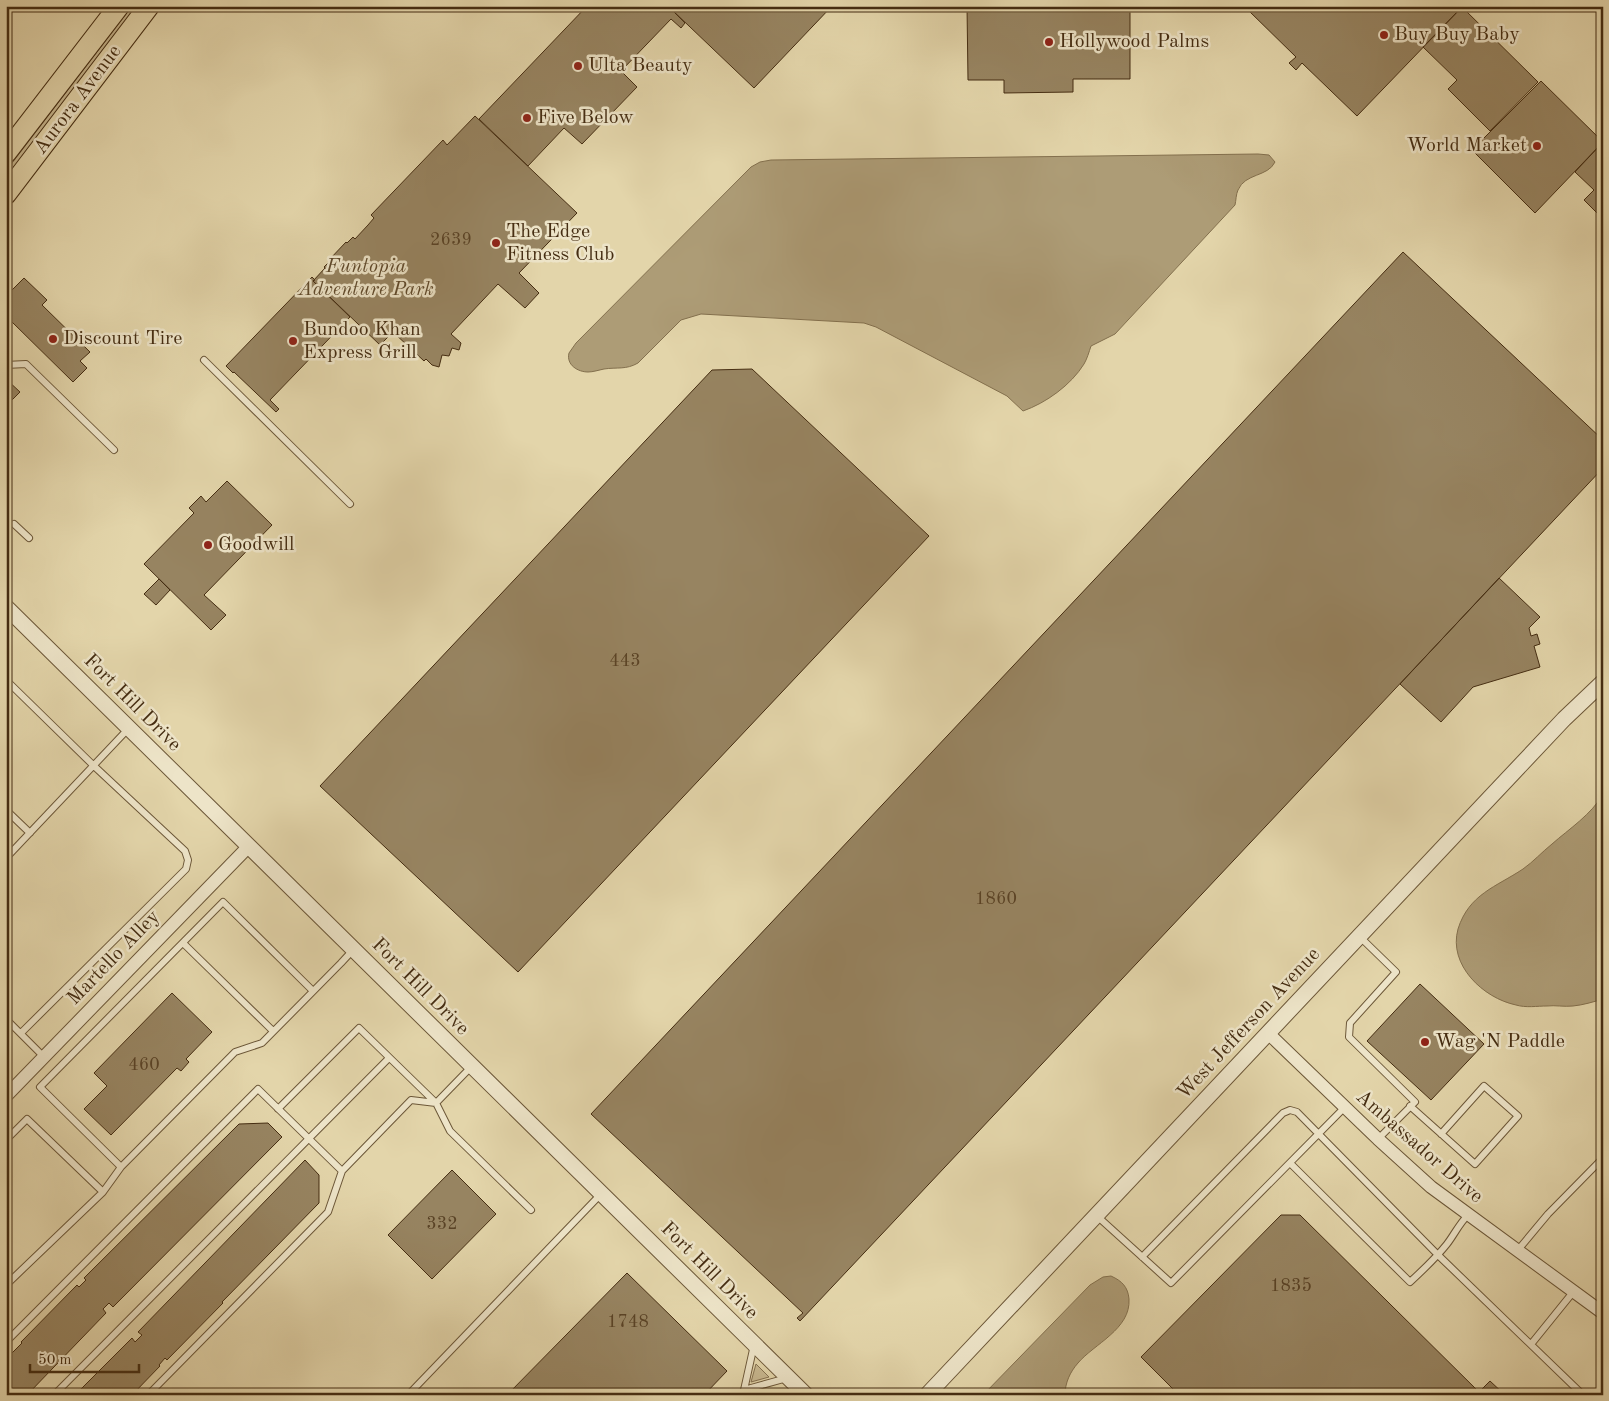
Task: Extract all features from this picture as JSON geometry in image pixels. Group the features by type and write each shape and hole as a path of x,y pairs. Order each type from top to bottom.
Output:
{"main road":[{"name":"Aurora Avenue","path":"6,153 119,6"},
{"name":"Aurora Avenue","path":"6,194 149,6"}],"street":[{"name":"Fort Hill Drive","path":"6,607 806,1395"},
{"name":"West Jefferson Avenue","path":"927,1395 1564,719 1603,682"},
{"name":"Martello Alley","path":"6,1095 249,846"},
{"name":"Ambassador Drive","path":"1268,1033 1431,1188 1603,1313"}],"lane":[{"path":"204,360 350,504"},
{"path":"6,365 26,364 114,450"},
{"path":"14,524 29,538"},
{"path":"6,680 185,851 188,860 186,869 21,1033"},
{"path":"6,858 129,728"},
{"path":"6,810 30,833"},
{"path":"121,1167 40,1087 223,902 313,991"},
{"path":"1360,936 1396,972 1350,1023 1349,1037 1415,1102 1378,1139"},
{"path":"183,942 273,1032"},
{"path":"6,1285 103,1192 121,1167 235,1052 262,1044 354,950"},
{"path":"6,1019 44,1057"},
{"path":"278,1109 359,1028 436,1103 450,1130 531,1210"},
{"path":"54,1395 389,1058"},
{"path":"436,1103 472,1066"},
{"path":"1410,1106 1441,1134 1476,1164 1518,1116 1484,1086 1441,1134"},
{"path":"6,1342 258,1089 342,1171"},
{"path":"148,1395 328,1212 342,1171 412,1100 436,1103"},
{"path":"1096,1215 1171,1283 1344,1107"},
{"path":"1142,1256 1283,1113 1290,1110 1297,1112 1438,1255 1532,1343 1583,1395"},
{"path":"6,1140 27,1119 103,1192"},
{"path":"1518,1250 1548,1214 1603,1158"},
{"path":"1290,1163 1410,1282 1438,1255 1460,1223 1468,1215"},
{"path":"408,1395 602,1193"},
{"path":"1532,1343 1574,1291"},
{"path":"742,1392 754,1344"},
{"path":"742,1392 789,1378"}],"shaded area":[{"path":"132,6 139,6 6,182 6,171"},
{"path":"1269,155 1275,162 1272,167 1241,185 1237,192 1235,205 1115,334 1091,346 1079,372 1065,386 1049,398 1023,411 1007,396 876,327 864,323 701,314 681,320 634,365 588,372 580,371 569,361 569,353 576,343 751,167 760,162 771,160"},
{"path":"1603,794 1603,999 1573,1006 1528,1007 1504,1001 1492,995 1471,978 1463,967 1458,955 1456,942 1458,929 1463,917 1476,899 1527,866 1580,821"},
{"path":"1111,1276 1121,1282 1126,1288 1129,1299 1128,1310 1118,1327 1075,1366 1067,1382 1065,1395 983,1395 1090,1285 1103,1277"},
{"path":"756,1364 769,1377 751,1382"}],"building":[{"path":"587,6 668,6 685,23 681,28 671,19 621,71 637,87 582,144 564,128 528,166 479,119"},
{"path":"668,6 832,6 754,88"},
{"name":"Hollywood Palms","path":"967,6 1130,6 1130,79 1073,79 1073,92 1004,93 1004,80 968,80"},
{"path":"1252,6 1462,7 1357,116 1302,63 1296,70 1289,63 1296,57 1248,10"},
{"path":"1462,7 1538,82 1490,131 1448,89 1457,80 1423,47"},
{"name":"World Market","path":"1541,81 1603,142 1535,213 1472,150"},
{"path":"475,116 577,213 519,273 539,293 525,308 498,284 451,334 461,343 459,350 452,348 449,356 442,355 439,367 432,365 426,359 424,361 393,332 380,345 313,281 346,242 353,237 355,239 368,225 374,218 371,215 443,140 447,145"},
{"path":"1603,142 1603,219 1584,200 1594,190 1575,172"},
{"path":"1403,252 1603,440 1603,468 800,1321 797,1318 803,1313 591,1114"},
{"path":"312,277 315,280 313,281 350,317 270,400 279,409 276,412 226,366"},
{"name":"Discount Tire","path":"24,278 47,300 42,305 90,352 80,361 87,368 73,382 11,321 6,325 6,296"},
{"path":"752,369 929,536 518,972 320,786 712,370"},
{"path":"6,379 20,392 6,406"},
{"name":"Goodwill","path":"227,481 272,525 204,595 226,615 211,630 144,564 194,513 189,508 201,496 206,502"},
{"path":"1499,578 1540,617 1529,628 1531,636 1537,634 1540,644 1534,646 1540,667 1473,687 1441,722 1400,684"},
{"path":"159,579 170,590 156,605 144,594"},
{"name":"Wag 'N Paddle","path":"1420,984 1484,1044 1431,1100 1367,1041"},
{"path":"172,993 212,1032 186,1059 189,1062 181,1071 177,1068 111,1135 84,1109 107,1086 94,1073"},
{"path":"268,1123 282,1137 113,1307 109,1303 103,1309 106,1313 27,1395 6,1395 6,1359 21,1342 77,1285 79,1287 86,1280 84,1278 239,1124"},
{"path":"305,1160 319,1175 319,1203 167,1360 165,1358 160,1366 132,1395 73,1395 132,1338 135,1342 142,1335 138,1332"},
{"path":"452,1170 496,1214 432,1279 388,1235"},
{"path":"1281,1215 1300,1215 1479,1392 1490,1381 1505,1395 1179,1395 1141,1357"},
{"path":"1603,1242 1603,1252 1598,1247"},
{"path":"627,1273 727,1371 704,1395 507,1395"}],"place":[{"name":"Buy Buy Baby","path":"1384,35"},
{"name":"Hollywood Palms","path":"1049,42"},
{"name":"Ulta Beauty","path":"578,66"},
{"name":"Five Below","path":"527,118"},
{"name":"World Market","path":"1537,146"},
{"name":"The Edge Fitness Club","path":"496,243"},
{"name":"Discount Tire","path":"53,339"},
{"name":"Bundoo Khan Express Grill","path":"293,341"},
{"name":"Goodwill","path":"208,545"},
{"name":"Wag 'N Paddle","path":"1425,1042"}],"park label":[{"name":"Funtopia Adventure Park","path":"366,278"}]}
